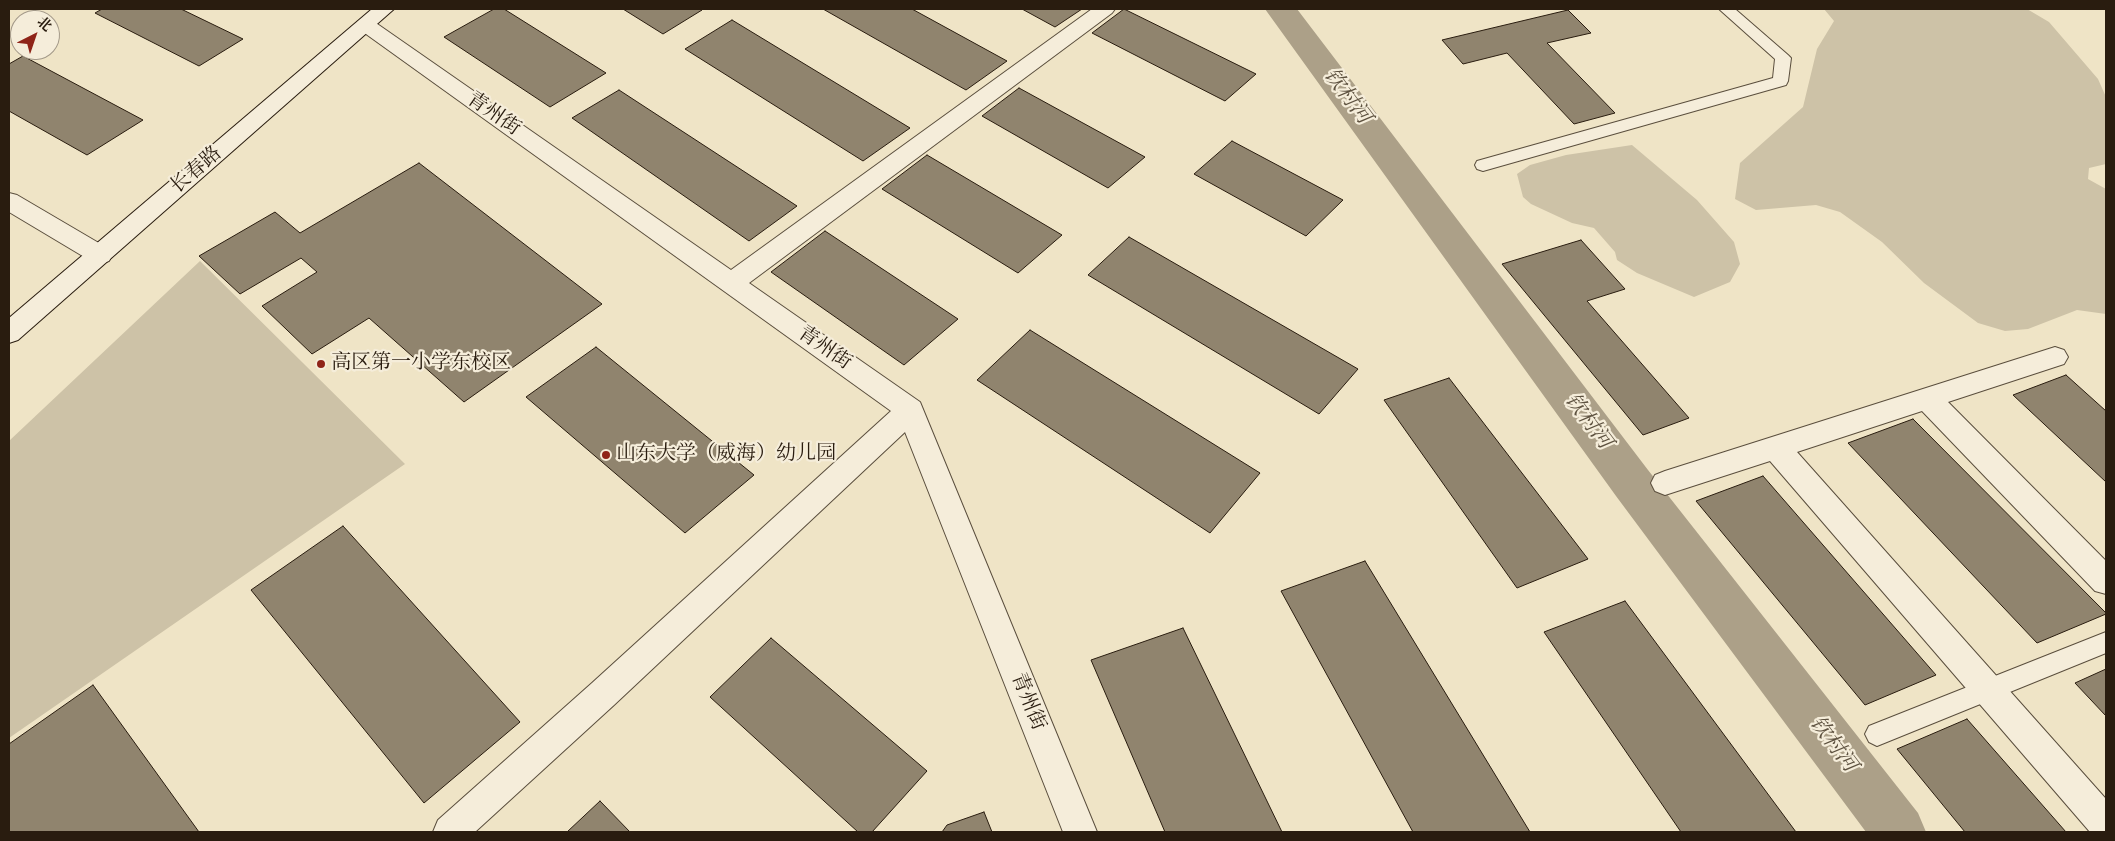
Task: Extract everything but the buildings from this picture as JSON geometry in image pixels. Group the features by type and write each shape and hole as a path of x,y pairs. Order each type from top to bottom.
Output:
{"street":[{"path":"730,283 1105,9"},
{"name":"青州街","path":"375,17 730,283 910,410 1080,832"},
{"name":"长春路","path":"9,333 375,17"},
{"path":"9,200 100,255"},
{"path":"1665,483 2055,357"},
{"path":"1926,398 2106,581"},
{"path":"450,832 611,687 910,410"},
{"path":"1775,447 2106,825"}],"lane":[{"path":"1483,165 1780,81 1783,58 1726,9"},
{"path":"1877,734 2106,642"}],"shaded area":[{"path":"1824,9 2027,9 2049,22 2098,79 2106,97 2106,164 2089,168 2088,179 2106,189 2106,314 2077,310 2028,329 2005,331 1978,323 1924,283 1882,242 1840,212 1816,205 1756,210 1735,199 1740,163 1803,107 1817,49 1834,21"},
{"path":"1632,145 1697,200 1734,242 1740,264 1730,282 1694,297 1637,273 1617,260 1615,252 1594,228 1572,223 1531,204 1523,197 1517,174 1530,165 1566,155"},
{"path":"200,261 405,464 9,738 9,441"}],"waterway":[{"name":"钦村河","path":"1281,9 1632,483 1899,832"}],"place":[{"name":"高区第一小学东校区","path":"321,364"},
{"name":"山东大学（威海）幼儿园","path":"606,455"}]}
